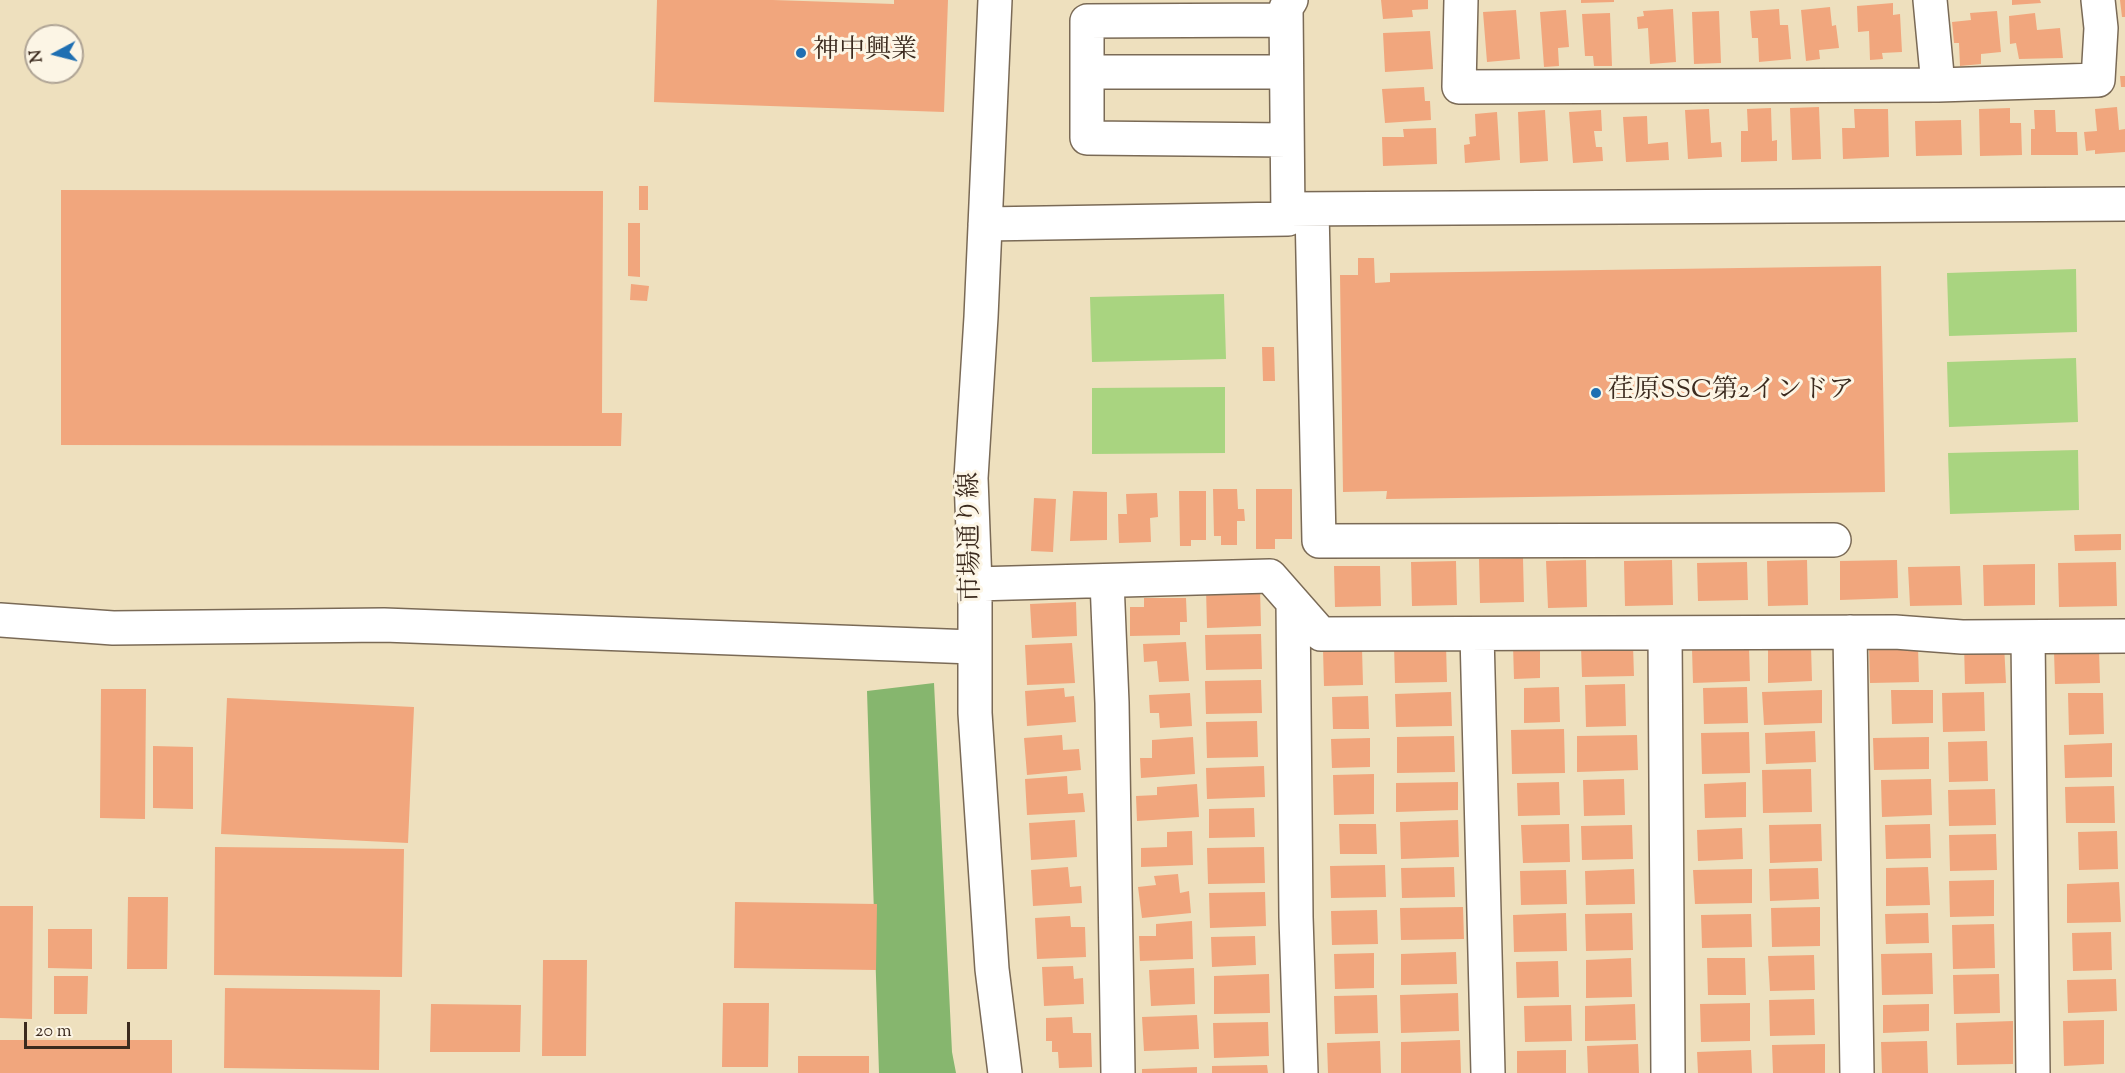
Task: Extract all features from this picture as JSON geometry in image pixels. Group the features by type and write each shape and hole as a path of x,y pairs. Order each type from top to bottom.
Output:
{"street":[{"name":"市場通り線","path":"995,0 971,477 975,584 975,713 992,969 1005,1073"},
{"path":"1461,0 1459,87 1938,85 2098,80 2101,28 2098,0"},
{"path":"1930,0 1938,85"},
{"path":"1287,140 1087,138 1087,21 1288,10 1287,140 1300,209 1319,542 1834,540"},
{"path":"1087,72 1286,72"},
{"path":"985,224 1288,219 1300,209 2125,204"},
{"path":"975,584 1270,576 1322,634 1895,632 1962,637 2125,636"},
{"path":"1107,581 1112,703 1118,1073"},
{"path":"1293,602 1296,917 1301,1073"},
{"path":"0,620 113,628 384,625 974,647"},
{"path":"1850,632 1857,1073"},
{"path":"1665,633 1668,1073"},
{"path":"1477,634 1488,1073"},
{"path":"2028,637 2033,1073"}],"green space":[{"path":"2076,269 2077,332 1949,336 1947,273"},
{"path":"1224,294 1226,359 1092,362 1090,297"},
{"path":"2076,358 2078,422 1949,427 1947,362"},
{"path":"1225,387 1225,453 1092,454 1092,388"},
{"path":"2078,450 2079,510 1950,514 1948,453"},
{"path":"934,683 952,1052 956,1073 879,1073 867,691"}],"building":[{"name":"神中興業","path":"657,0 773,0 894,4 894,0 948,0 944,112 654,102"},
{"path":"1381,0 1428,0 1428,9 1412,10 1413,17 1383,19"},
{"path":"1581,0 1614,0 1614,2 1581,3"},
{"path":"2012,0 2040,0 2041,3 2012,5"},
{"path":"2120,0 2125,0 2125,17 2122,17"},
{"path":"1893,3 1893,15 1900,14 1902,52 1882,53 1883,59 1870,60 1869,31 1858,32 1857,6"},
{"path":"1830,7 1832,26 1836,25 1839,48 1819,50 1820,59 1806,61 1801,10"},
{"path":"1673,9 1676,62 1650,64 1648,28 1638,29 1637,17 1644,16 1643,11"},
{"path":"1779,9 1780,25 1788,25 1791,59 1759,62 1758,38 1752,38 1750,11"},
{"path":"1516,10 1520,59 1487,62 1483,12"},
{"path":"1566,10 1569,47 1558,48 1559,66 1544,67 1540,12"},
{"path":"1719,11 1721,63 1694,64 1692,12"},
{"path":"1997,11 2001,52 1981,54 1981,64 1960,66 1959,43 1954,43 1952,22 1971,20 1970,13"},
{"path":"1610,13 1612,66 1594,66 1593,56 1585,56 1582,14"},
{"path":"2035,13 2037,30 2060,28 2063,58 2019,59 2016,43 2010,44 2009,16"},
{"path":"1430,31 1433,69 1385,72 1383,33"},
{"path":"2120,76 2125,76 2125,87 2121,87"},
{"path":"1424,87 1425,101 1430,101 1431,120 1385,123 1382,89"},
{"path":"1819,107 1821,159 1792,160 1790,108"},
{"path":"2117,107 2119,130 2125,129 2125,152 2095,154 2095,150 2086,151 2084,132 2097,131 2095,109"},
{"path":"1771,108 1772,141 1777,140 1777,161 1741,162 1741,131 1748,131 1747,109"},
{"path":"2010,108 2010,123 2021,123 2022,155 1980,156 1979,109"},
{"path":"1709,109 1711,143 1721,142 1722,157 1688,159 1685,110"},
{"path":"1854,109 1888,109 1889,157 1843,159 1842,128 1855,128"},
{"path":"1545,110 1548,161 1520,163 1518,112"},
{"path":"1601,110 1602,131 1594,131 1596,147 1602,147 1603,161 1573,163 1569,112"},
{"path":"2034,110 2055,110 2056,132 2077,132 2078,155 2031,155 2031,129 2035,129"},
{"path":"1497,112 1500,160 1465,163 1464,145 1470,144 1469,137 1476,136 1475,114"},
{"path":"1647,116 1648,144 1668,142 1669,160 1626,162 1623,117"},
{"path":"1961,120 1962,155 1916,156 1915,121"},
{"path":"1436,128 1437,164 1383,166 1382,137 1404,137 1403,129"},
{"path":"639,186 648,186 648,210 639,210"},
{"path":"61,190 603,191 602,413 622,413 621,446 61,445"},
{"path":"628,223 640,223 640,277 628,276"},
{"path":"1358,258 1374,258 1375,283 1390,282 1390,273 1881,266 1885,492 1386,499 1387,491 1343,492 1340,275 1358,275"},
{"path":"631,284 649,286 647,301 630,300"},
{"path":"1262,347 1274,347 1275,381 1263,381"},
{"path":"1213,489 1237,489 1238,509 1244,509 1245,521 1237,521 1237,545 1221,545 1221,536 1214,536"},
{"path":"1256,489 1292,489 1292,539 1275,539 1275,549 1256,549"},
{"path":"1073,491 1107,492 1107,540 1070,541"},
{"path":"1179,491 1206,491 1206,540 1191,540 1191,546 1180,546"},
{"path":"1157,493 1158,517 1150,518 1151,542 1119,543 1118,514 1127,514 1126,494"},
{"path":"1034,498 1056,499 1053,552 1031,551"},
{"path":"2121,534 2121,550 2075,551 2074,535"},
{"path":"1523,558 1524,602 1480,603 1479,559"},
{"path":"1586,560 1587,607 1548,608 1546,561"},
{"path":"1672,560 1673,605 1625,606 1624,561"},
{"path":"1807,560 1808,605 1768,606 1767,561"},
{"path":"1897,560 1898,598 1840,600 1840,561"},
{"path":"1456,561 1457,605 1412,606 1411,562"},
{"path":"1747,562 1748,600 1698,601 1697,563"},
{"path":"2116,562 2117,606 2059,607 2058,563"},
{"path":"2035,564 2035,605 1984,606 1983,565"},
{"path":"1334,566 1380,566 1381,606 1335,607"},
{"path":"1960,566 1962,605 1910,606 1908,567"},
{"path":"1260,588 1261,626 1207,628 1206,589"},
{"path":"1144,598 1186,598 1187,622 1180,622 1180,635 1130,636 1130,607 1144,607"},
{"path":"1076,602 1077,636 1032,638 1030,604"},
{"path":"1261,634 1262,669 1206,670 1205,635"},
{"path":"1186,642 1189,681 1159,682 1157,661 1144,662 1143,644"},
{"path":"1072,643 1075,683 1027,685 1025,645"},
{"path":"1446,644 1447,682 1395,683 1394,645"},
{"path":"1540,644 1540,678 1514,679 1513,645"},
{"path":"1964,644 2004,644 2006,683 1965,684"},
{"path":"1633,645 1634,676 1582,677 1581,647"},
{"path":"1811,646 1812,681 1768,683 1768,647"},
{"path":"1918,646 1919,682 1870,683 1869,647"},
{"path":"1749,647 1750,681 1693,683 1692,649"},
{"path":"1362,648 1363,685 1324,686 1323,649"},
{"path":"2099,650 2100,683 2055,684 2054,651"},
{"path":"1261,680 1262,713 1206,714 1205,681"},
{"path":"1625,684 1626,726 1586,727 1585,685"},
{"path":"1559,687 1560,722 1524,723 1524,688"},
{"path":"1747,687 1748,723 1704,724 1703,688"},
{"path":"1064,688 1065,697 1074,696 1076,722 1027,726 1025,691"},
{"path":"101,689 146,689 145,819 100,818"},
{"path":"1822,690 1822,723 1764,725 1762,692"},
{"path":"1891,690 1933,690 1933,723 1892,724"},
{"path":"1451,692 1452,726 1396,727 1395,694"},
{"path":"1984,692 1985,731 1943,732 1942,693"},
{"path":"1190,693 1192,726 1160,728 1159,713 1150,713 1149,695"},
{"path":"2068,693 2103,693 2104,734 2069,735"},
{"path":"1368,696 1369,729 1333,729 1332,697"},
{"path":"227,698 414,707 408,843 221,834"},
{"path":"1257,721 1258,757 1207,758 1206,722"},
{"path":"1564,729 1565,773 1512,774 1511,730"},
{"path":"1815,731 1816,762 1766,764 1765,733"},
{"path":"1749,732 1750,773 1702,774 1701,733"},
{"path":"1062,735 1063,750 1079,749 1081,770 1027,775 1024,738"},
{"path":"1637,735 1638,770 1577,772 1577,736"},
{"path":"1454,736 1455,772 1397,773 1397,737"},
{"path":"1193,737 1195,774 1141,778 1140,758 1152,758 1152,740"},
{"path":"1929,737 1929,769 1874,770 1873,738"},
{"path":"1370,738 1370,767 1332,768 1331,739"},
{"path":"1987,741 1988,781 1949,782 1948,742"},
{"path":"2112,743 2112,777 2065,778 2064,745"},
{"path":"153,746 193,747 193,809 153,808"},
{"path":"1264,766 1265,797 1207,799 1206,768"},
{"path":"1811,769 1812,812 1763,813 1762,770"},
{"path":"1374,774 1374,814 1334,815 1333,775"},
{"path":"1067,776 1068,794 1083,793 1085,812 1027,815 1025,779"},
{"path":"1624,779 1625,815 1584,816 1583,780"},
{"path":"1931,779 1932,815 1882,817 1881,780"},
{"path":"1458,782 1458,810 1396,812 1396,783"},
{"path":"1559,782 1560,815 1518,816 1517,783"},
{"path":"1746,782 1746,817 1705,818 1704,784"},
{"path":"1197,784 1199,817 1137,821 1136,796 1157,795 1157,787"},
{"path":"2114,786 2115,823 2066,823 2065,787"},
{"path":"1995,789 1996,825 1949,826 1948,790"},
{"path":"1254,808 1255,837 1209,838 1209,809"},
{"path":"1075,820 1077,857 1031,860 1029,823"},
{"path":"1458,820 1459,857 1401,859 1400,822"},
{"path":"1339,824 1376,824 1377,854 1340,854"},
{"path":"1569,824 1570,862 1523,863 1521,825"},
{"path":"1821,824 1822,861 1770,863 1769,825"},
{"path":"1930,824 1931,858 1886,859 1885,825"},
{"path":"1632,825 1633,859 1582,860 1581,826"},
{"path":"1742,828 1743,859 1698,861 1697,830"},
{"path":"1192,831 1193,865 1141,867 1141,848 1167,847 1167,832"},
{"path":"2117,831 2118,869 2079,870 2078,832"},
{"path":"1996,834 1997,870 1950,871 1949,835"},
{"path":"215,847 404,849 402,977 214,975"},
{"path":"1264,847 1265,883 1208,884 1207,848"},
{"path":"1385,865 1386,897 1331,898 1330,866"},
{"path":"1068,867 1070,887 1081,886 1082,903 1033,906 1031,870"},
{"path":"1454,867 1455,897 1402,898 1401,868"},
{"path":"1928,867 1930,905 1886,906 1886,868"},
{"path":"1818,868 1819,899 1770,901 1769,869"},
{"path":"1634,869 1635,904 1586,905 1585,871"},
{"path":"1752,869 1752,903 1695,904 1693,870"},
{"path":"1566,870 1567,904 1521,905 1520,871"},
{"path":"1178,874 1180,893 1189,891 1191,913 1142,918 1138,887 1156,885 1154,876"},
{"path":"1994,880 1994,916 1950,917 1949,881"},
{"path":"2119,882 2121,922 2067,923 2067,884"},
{"path":"1265,892 1266,926 1210,928 1209,893"},
{"path":"128,897 168,897 167,969 127,969"},
{"path":"735,902 877,904 876,970 734,968"},
{"path":"0,906 33,906 32,1019 0,1018"},
{"path":"1463,907 1464,939 1401,940 1400,908"},
{"path":"1820,907 1820,946 1772,947 1771,908"},
{"path":"1377,910 1378,944 1332,945 1331,911"},
{"path":"1566,913 1567,951 1514,952 1513,915"},
{"path":"1632,913 1633,950 1586,951 1585,914"},
{"path":"1928,913 1929,943 1886,944 1885,914"},
{"path":"1751,914 1752,947 1702,948 1701,915"},
{"path":"1070,916 1071,927 1085,927 1086,957 1037,959 1035,918"},
{"path":"1192,921 1193,959 1140,961 1139,936 1156,936 1156,924"},
{"path":"1994,924 1995,968 1953,969 1952,925"},
{"path":"48,929 92,929 92,969 48,968"},
{"path":"2111,932 2112,970 2073,971 2072,933"},
{"path":"1255,936 1256,965 1212,967 1211,937"},
{"path":"1456,952 1457,984 1401,985 1401,954"},
{"path":"1374,953 1374,988 1335,989 1334,954"},
{"path":"1932,953 1933,994 1882,995 1881,954"},
{"path":"1814,955 1815,990 1770,991 1768,956"},
{"path":"1631,958 1632,997 1586,998 1586,960"},
{"path":"1707,958 1745,958 1746,995 1708,995"},
{"path":"543,960 587,960 586,1056 542,1056"},
{"path":"1558,961 1559,997 1517,998 1516,962"},
{"path":"1073,966 1074,979 1083,978 1084,1004 1044,1006 1042,967"},
{"path":"1194,968 1195,1004 1151,1006 1149,970"},
{"path":"1269,974 1270,1013 1214,1014 1214,976"},
{"path":"1999,974 2000,1013 1954,1014 1953,975"},
{"path":"54,976 88,976 87,1014 54,1014"},
{"path":"2116,979 2117,1011 2068,1013 2067,980"},
{"path":"225,988 380,990 379,1070 224,1068"},
{"path":"1458,993 1459,1031 1401,1033 1400,995"},
{"path":"1377,995 1378,1033 1335,1034 1334,996"},
{"path":"1814,999 1815,1035 1770,1036 1769,1000"},
{"path":"723,1003 769,1003 768,1067 722,1067"},
{"path":"1750,1003 1750,1041 1701,1042 1700,1004"},
{"path":"431,1004 521,1005 520,1052 430,1052"},
{"path":"1635,1004 1636,1040 1585,1041 1585,1006"},
{"path":"1929,1004 1929,1031 1883,1033 1883,1005"},
{"path":"1571,1005 1572,1041 1525,1042 1524,1006"},
{"path":"1197,1015 1199,1049 1144,1051 1142,1017"},
{"path":"1072,1017 1073,1033 1091,1033 1092,1067 1059,1068 1058,1052 1052,1052 1052,1041 1046,1041 1046,1018"},
{"path":"2104,1020 2104,1064 2064,1066 2063,1021"},
{"path":"2013,1021 2013,1064 1957,1065 1956,1023"},
{"path":"1268,1022 1269,1056 1214,1058 1213,1023"},
{"path":"0,1040 172,1040 172,1073 0,1073"},
{"path":"1460,1040 1461,1073 1401,1073 1401,1042"},
{"path":"1380,1041 1381,1073 1328,1073 1327,1043"},
{"path":"1927,1041 1928,1073 1882,1073 1881,1042"},
{"path":"1638,1044 1639,1073 1588,1073 1587,1046"},
{"path":"1825,1044 1825,1073 1773,1073 1772,1045"},
{"path":"1566,1050 1566,1073 1517,1073 1517,1051"},
{"path":"1751,1050 1752,1073 1698,1073 1697,1052"},
{"path":"798,1056 869,1056 869,1073 798,1073"},
{"path":"1267,1065 1268,1073 1212,1073 1212,1066"},
{"path":"1197,1067 1197,1073 1142,1073 1142,1069"}],"place":[{"name":"神中興業","path":"801,53"},
{"name":"荏原SSC第2インドア","path":"1596,393"}]}
